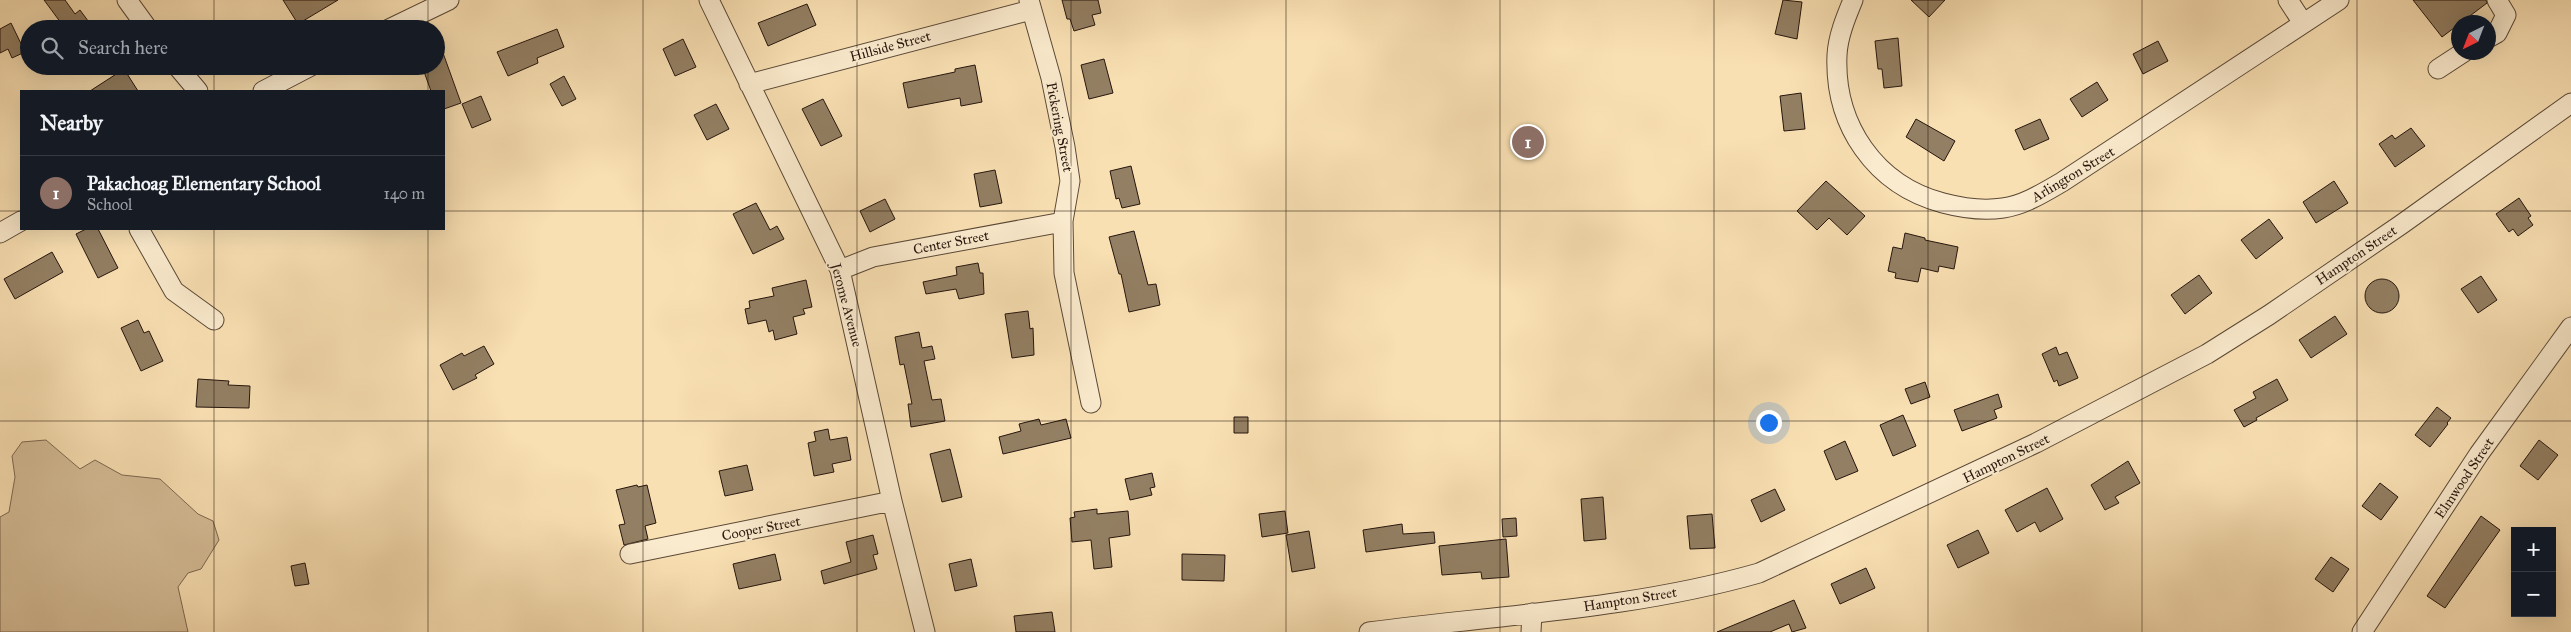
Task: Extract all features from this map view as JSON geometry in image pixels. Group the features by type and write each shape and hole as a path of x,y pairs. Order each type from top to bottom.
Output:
{"street":[{"path":"127,0 141,20"},
{"path":"408,20 449,0"},
{"name":"Jerome Avenue","path":"709,0 840,270 892,501 926,632"},
{"name":"Arlington Street","path":"1853,0 1843,27 1837,53 1838,82 1850,126 1867,154 1883,173 1921,197 1959,207 1981,209 2004,208 2029,200 2062,182 2340,0"},
{"path":"2288,0 2303,23"},
{"path":"2496,34 2506,15 2498,0"},
{"name":"Hillside Street","path":"749,84 1030,5"},
{"name":"Pickering Street","path":"1030,5 1051,78 1065,147 1070,181 1063,222 1064,273 1091,403"},
{"path":"2438,68 2451,60"},
{"path":"185,75 197,90"},
{"path":"265,90 294,75"},
{"name":"Hampton Street","path":"1369,632 1532,623 1717,585 1760,573 2036,443 2198,359 2270,315 2402,224 2571,103"},
{"path":"0,233 20,222"},
{"name":"Center Street","path":"840,270 873,257 1063,222"},
{"path":"140,230 174,291 214,320"},
{"name":"Elmwood Street","path":"2362,632 2479,454 2571,327"},
{"name":"Cooper Street","path":"630,554 892,501"}],"shaded area":[{"path":"46,440 80,469 95,460 122,475 160,479 198,514 213,521 219,540 201,569 188,573 178,587 188,632 0,632 0,517 9,512 15,477 12,456 22,442"}],"building":[{"path":"44,0 65,0 75,14 80,10 87,20 59,20"},
{"path":"283,0 338,0 305,20 296,20"},
{"path":"1062,0 1098,0 1101,13 1092,15 1095,25 1074,31 1070,19 1067,19"},
{"path":"1783,0 1802,2 1797,39 1775,34"},
{"path":"1911,0 1945,0 1929,17"},
{"path":"2413,0 2486,0 2487,3 2471,15 2451,15 2451,30 2442,37"},
{"path":"807,4 816,25 768,46 758,23"},
{"path":"11,23 20,42 20,54 12,58 8,49 0,53 0,29"},
{"path":"557,29 564,47 537,58 538,63 508,76 497,52"},
{"path":"1898,38 1902,86 1884,88 1882,69 1878,69 1875,41"},
{"path":"683,39 696,67 675,76 663,49"},
{"path":"2158,41 2168,61 2143,74 2133,54"},
{"path":"445,58 461,103 445,109 445,90 431,90 425,75 445,75"},
{"path":"1104,59 1113,93 1089,99 1081,65"},
{"path":"975,65 982,102 961,106 960,98 908,108 903,83 955,72 955,69"},
{"path":"115,75 128,75 137,90 92,90"},
{"path":"564,76 576,99 562,106 550,84"},
{"path":"2097,82 2108,100 2082,117 2070,99"},
{"path":"1801,93 1805,129 1784,131 1780,96"},
{"path":"481,96 491,120 472,128 462,104"},
{"path":"823,99 842,136 821,146 802,109"},
{"path":"716,104 729,129 707,140 694,115"},
{"path":"1916,119 1955,141 1944,161 1906,137"},
{"path":"2040,119 2049,139 2024,150 2015,130"},
{"path":"2411,128 2425,146 2395,167 2379,144 2392,135 2395,139"},
{"path":"1131,166 1140,204 1122,208 1119,198 1116,199 1110,171"},
{"path":"995,170 1002,203 980,207 974,174"},
{"path":"1826,181 1865,216 1847,235 1829,218 1817,230 1797,211"},
{"path":"2334,181 2348,203 2316,223 2303,202"},
{"path":"2519,198 2531,216 2528,218 2533,225 2518,236 2513,229 2509,232 2496,214"},
{"path":"885,199 895,219 870,232 860,211"},
{"path":"756,203 770,230 777,226 784,239 753,254 733,214"},
{"path":"2269,219 2283,238 2256,259 2241,240"},
{"path":"84,230 99,230 118,268 98,278 76,234"},
{"path":"1134,231 1148,285 1156,284 1160,305 1129,312 1121,274 1119,274 1109,237"},
{"path":"1905,233 1925,238 1925,240 1958,247 1954,269 1939,266 1938,272 1921,268 1918,282 1895,278 1896,273 1888,271 1893,247 1902,249"},
{"path":"52,252 63,272 15,299 4,279"},
{"path":"978,263 980,273 983,273 984,294 959,299 956,289 926,294 923,282 957,275 956,267"},
{"path":"2199,275 2212,293 2185,314 2171,295"},
{"path":"2481,276 2497,300 2478,313 2461,289"},
{"path":"2382,279 2389,280 2394,284 2398,289 2398,303 2394,308 2389,312 2382,313 2375,312 2370,308 2366,303 2365,296 2366,289 2370,284 2375,280"},
{"path":"806,280 812,307 803,309 805,314 793,317 797,334 775,340 773,330 769,332 766,320 748,324 745,309 750,308 749,301 774,296 772,288"},
{"path":"1028,311 1030,329 1033,328 1034,355 1012,358 1005,314"},
{"path":"2335,316 2347,334 2311,358 2299,340"},
{"path":"138,320 144,333 149,331 163,361 141,371 121,328"},
{"path":"919,332 922,348 932,346 935,359 924,361 932,400 941,399 945,421 911,427 908,404 912,404 904,364 900,365 895,337"},
{"path":"484,346 494,364 475,375 477,378 453,390 440,365 462,353 464,356"},
{"path":"2056,347 2059,355 2067,352 2078,378 2059,386 2057,380 2054,382 2042,354"},
{"path":"198,379 229,381 228,385 250,386 249,408 196,407"},
{"path":"2277,379 2288,400 2244,427 2234,410 2256,398 2253,392"},
{"path":"1925,382 1930,397 1911,404 1905,389"},
{"path":"1998,394 2002,407 1994,410 1997,418 1962,431 1954,410"},
{"path":"2437,407 2451,418 2430,447 2415,435"},
{"path":"1903,415 1916,446 1893,456 1880,425"},
{"path":"1234,417 1248,417 1248,433 1234,433"},
{"path":"1039,419 1041,425 1066,419 1071,438 1003,454 999,437 1021,431 1019,424"},
{"path":"828,429 830,440 847,437 851,460 832,464 834,472 814,476 808,443 816,441 814,432"},
{"path":"2539,440 2558,455 2538,480 2520,466"},
{"path":"1845,441 1858,471 1836,480 1824,451"},
{"path":"950,449 962,497 942,502 930,454"},
{"path":"2128,461 2140,483 2115,497 2119,503 2105,510 2091,485"},
{"path":"747,465 753,490 725,496 719,471"},
{"path":"1152,473 1155,487 1150,488 1152,495 1130,500 1125,479"},
{"path":"2380,483 2398,497 2381,520 2362,506"},
{"path":"637,485 638,487 647,485 656,523 645,526 648,539 624,545 619,525 625,524 616,490"},
{"path":"2047,488 2063,519 2040,532 2035,522 2017,532 2005,510"},
{"path":"1775,489 1785,510 1761,522 1751,500"},
{"path":"1603,497 1606,539 1584,541 1581,499"},
{"path":"1097,509 1097,514 1128,511 1130,535 1109,538 1112,567 1094,569 1091,540 1072,542 1070,518 1075,517 1074,512"},
{"path":"1285,511 1288,533 1262,537 1259,514"},
{"path":"1712,514 1715,548 1690,549 1687,516"},
{"path":"2481,516 2500,530 2445,608 2427,596"},
{"path":"1516,518 1517,536 1503,537 1502,519"},
{"path":"1402,524 1403,534 1434,532 1435,543 1366,552 1363,530"},
{"path":"1978,530 1989,553 1958,568 1947,545"},
{"path":"1309,531 1315,568 1292,572 1286,535"},
{"path":"873,535 878,554 873,555 877,569 824,584 821,571 851,562 846,542"},
{"path":"1506,539 1509,577 1482,579 1481,572 1442,575 1439,546"},
{"path":"775,554 781,580 739,589 733,564"},
{"path":"1182,554 1225,555 1224,581 1182,580"},
{"path":"2331,557 2349,569 2333,592 2315,579"},
{"path":"971,559 977,586 955,591 949,564"},
{"path":"305,563 309,584 295,586 291,566"},
{"path":"1866,568 1875,588 1840,604 1831,584"},
{"path":"1794,600 1806,628 1792,632 1789,624 1770,632 1717,632"},
{"path":"1052,612 1055,632 1016,632 1014,616"}],"place":[{"name":"Pakachoag Elementary School","path":"1528,142"}]}
